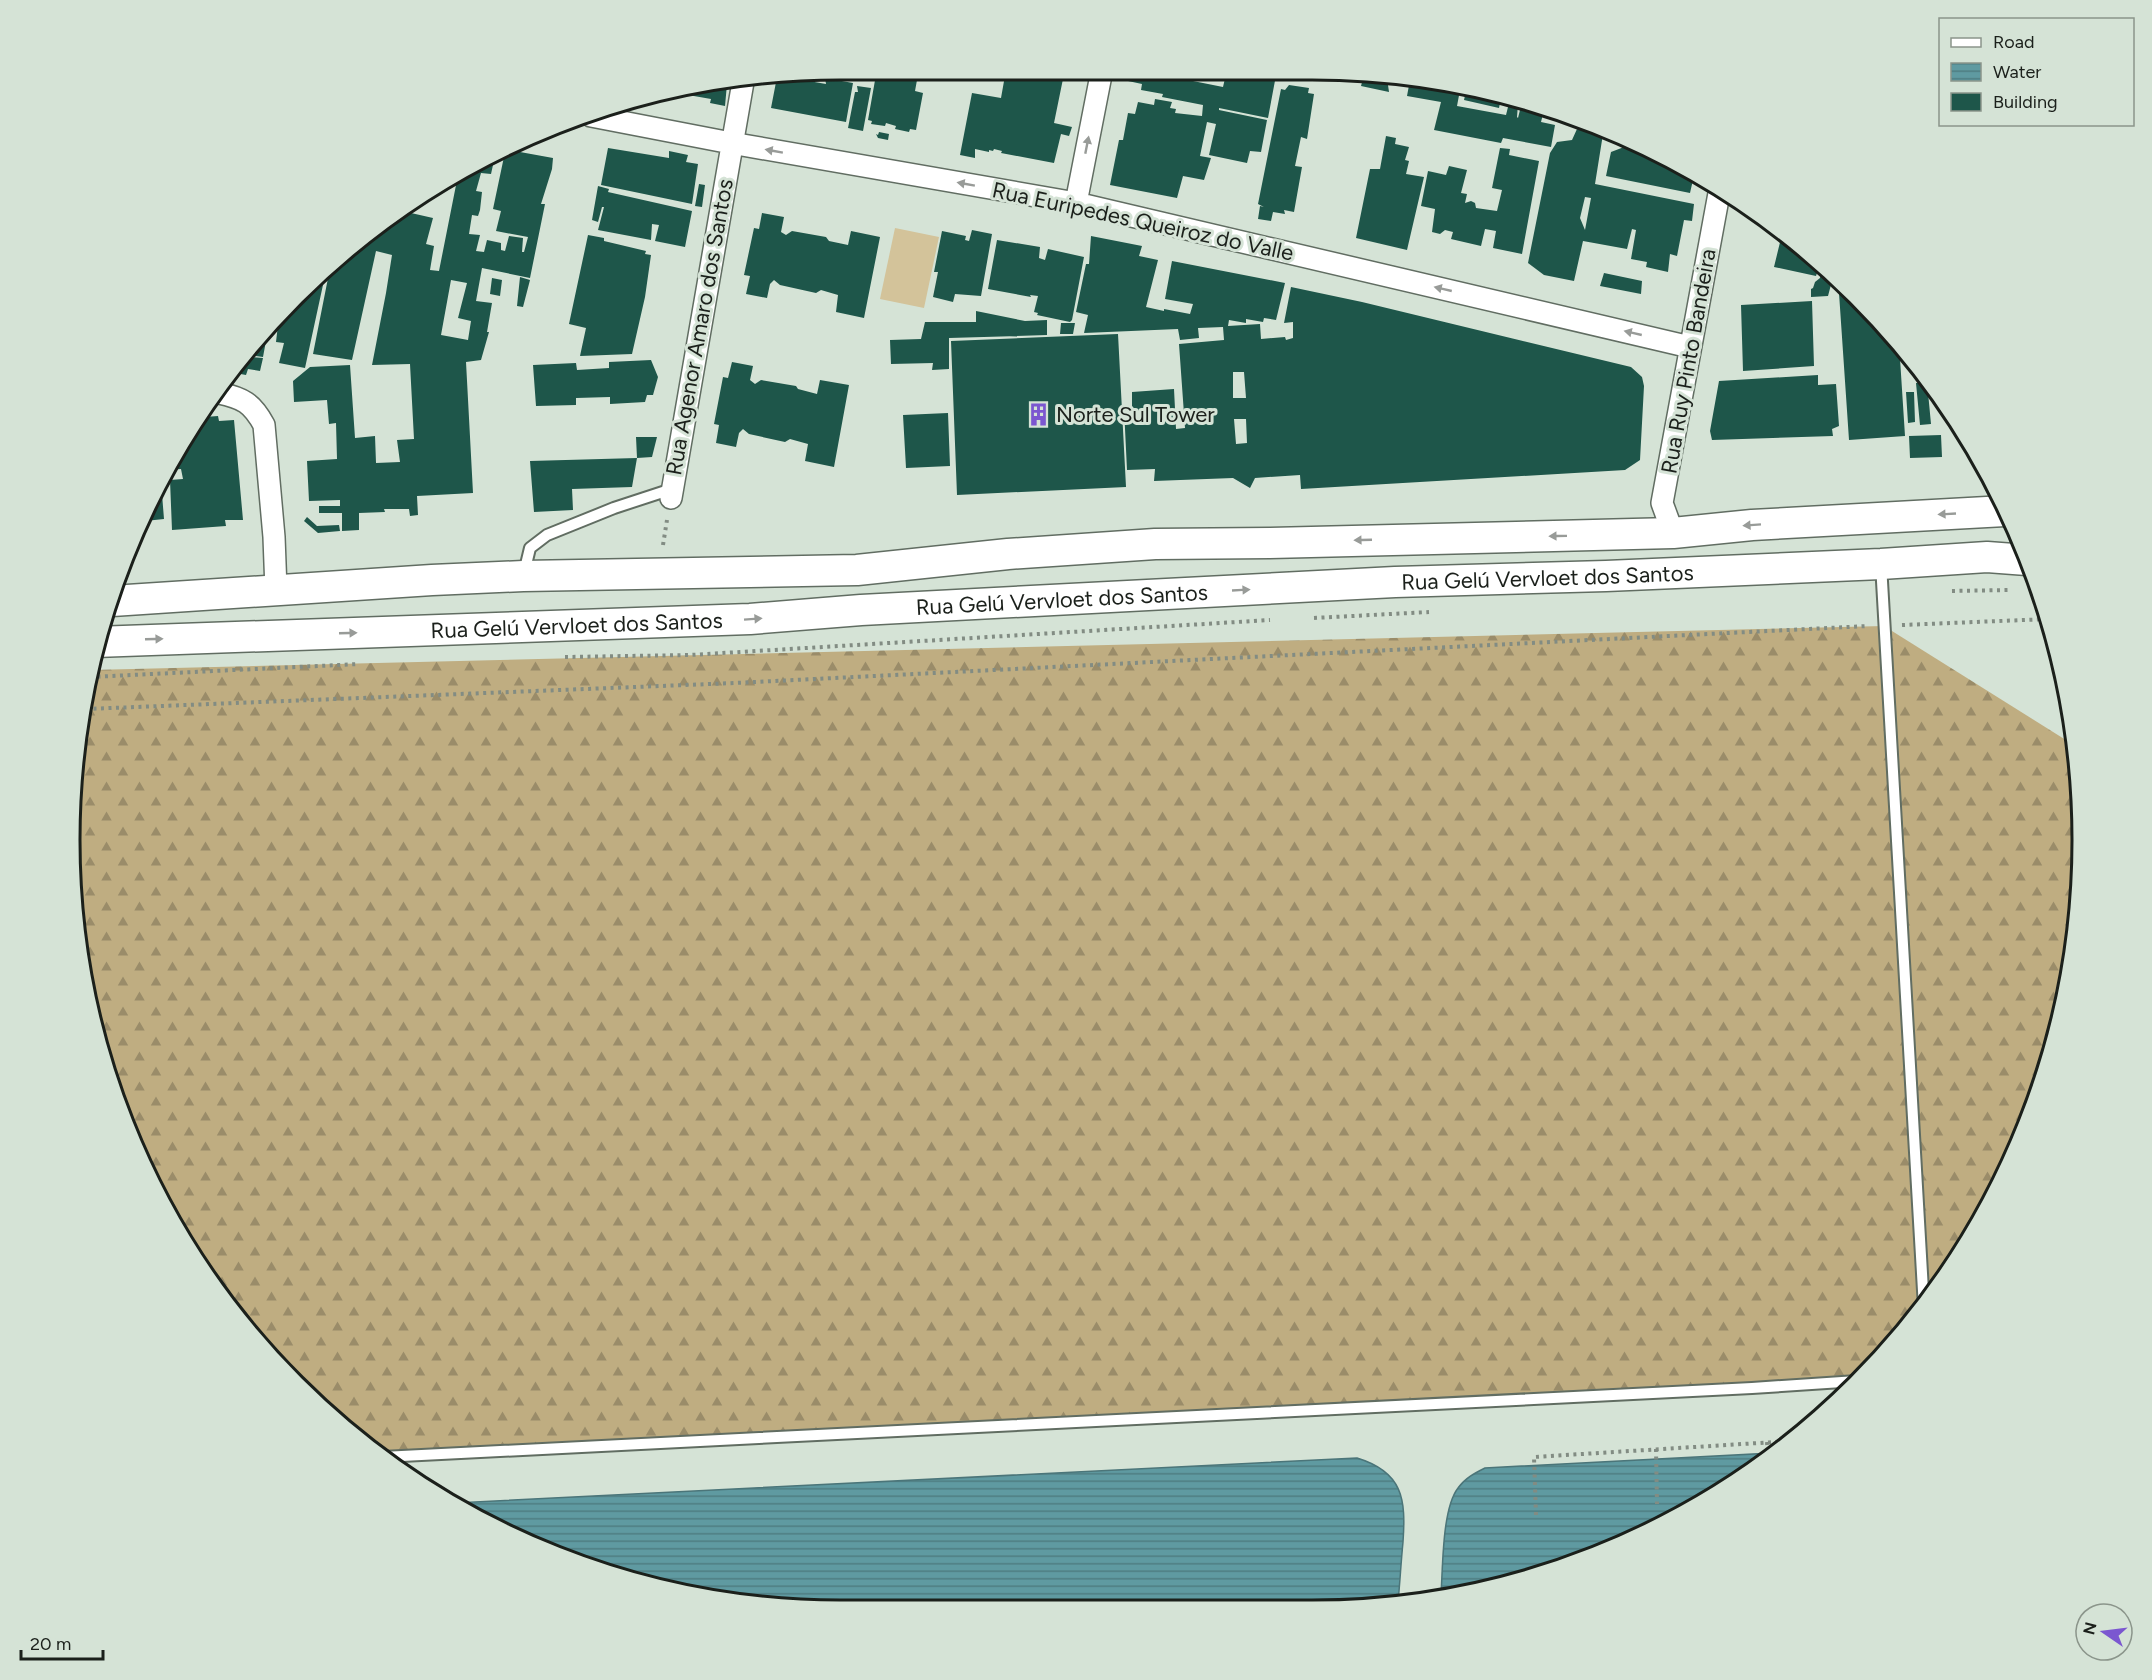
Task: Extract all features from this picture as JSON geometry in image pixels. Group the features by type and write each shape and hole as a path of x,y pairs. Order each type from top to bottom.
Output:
{"main road":[{"name":"Rua Gelú Vervloet dos Santos","path":"119,601 432,579 857,570 1008,554 1155,544 1673,532 1752,525 1997,511"},
{"name":"Rua Gelú Vervloet dos Santos","path":"105,642 750,620 861,610 1079,600 1222,590 1881,564 1987,557 2019,559"}],"street":[{"path":"1076,203 1100,80"},
{"name":"Rua Agenor Amaro dos Santos","path":"671,493 742,86"},
{"name":"Rua Euripedes Queiroz do Valle","path":"602,118 1076,203 1690,347"},
{"name":"Rua Ruy Pinto Bandeira","path":"1673,532 1662,503 1718,197"},
{"path":"224,395 246,401 264,425 274,537 276,590"}],"lane":[{"path":"523,576 530,548 542,538 614,507 671,493"},
{"path":"1881,564 1923,1292"},
{"path":"395,1456 1846,1382"}],"path":[{"name":"Rua Agenor Amaro dos Santos","path":"658,573 671,493"},
{"path":"1950,591 2018,590"},
{"path":"1303,618 1433,612"},
{"path":"91,709 747,682 2039,619"},
{"path":"560,657 690,655 1280,620"},
{"path":"98,676 360,664"},
{"path":"1767,1442 1767,1449"},
{"path":"1536,1515 1534,1457 1777,1442"},
{"path":"1656,1451 1657,1504"}],"green space":[{"path":"1884,626 2066,740 2071,790 2072,840 2071,890 2066,939 2047,1037 2015,1131 1994,1176 1971,1220 1944,1263 1884,1341 1850,1378 395,1456 339,1412 302,1378 237,1303 181,1220 137,1131 105,1037 86,939 81,890 81,790 86,741 99,670"}],"shaded area":[{"path":"895,228 939,237 924,308 880,299"}],"water":[{"path":"1760,1454 1692,1499 1603,1543 1509,1575 1441,1589 1444,1538 1453,1497 1464,1481 1485,1468"},
{"path":"1357,1458 1384,1471 1393,1479 1402,1500 1404,1527 1399,1595 1312,1600 790,1599 692,1586 643,1575 549,1543 466,1502"}],"building":[{"path":"825,80 837,80 853,83 846,122 771,108 776,82 807,81 826,84"},
{"path":"875,80 917,80 915,91 923,93 916,130 910,129 909,132 895,129 896,126 886,123 885,126 871,124 872,121 868,120"},
{"path":"1004,80 1063,80 1054,123 1072,127 1069,136 1061,134 1054,163 1001,153 1002,151 994,149 989,152 975,149 975,158 960,155 972,93 1001,98"},
{"path":"1188,80 1223,87 1225,80 1275,80 1268,118 1219,108 1219,110 1267,120 1261,152 1250,151 1247,163 1209,155 1216,124 1207,122 1200,156 1211,158 1204,180 1183,176 1177,198 1110,185 1119,140 1123,140 1128,113 1135,114 1138,102 1154,105 1155,99 1172,102 1170,108 1176,109 1175,113 1202,116 1203,105 1162,97 1163,94 1141,90 1142,84 1128,81"},
{"path":"1362,81 1387,84 1389,92 1361,86"},
{"path":"1289,85 1309,88 1308,93 1314,94 1307,139 1301,137 1295,166 1302,167 1294,212 1284,210 1285,214 1273,212 1271,221 1258,219 1260,206 1264,207 1258,204 1281,89 1285,90"},
{"path":"857,86 871,88 863,131 848,128 855,92 858,92"},
{"path":"1409,86 1411,86 1459,94 1457,106 1506,115 1509,105 1518,108 1518,118 1520,109 1543,116 1541,122 1555,125 1551,147 1503,138 1501,143 1434,130 1441,102 1407,96"},
{"path":"727,88 725,106 710,103 711,99 688,95"},
{"path":"1465,95 1500,103 1499,108 1464,100"},
{"path":"1577,129 1603,137 1595,184 1694,204 1692,221 1684,220 1677,256 1670,254 1668,272 1646,267 1647,262 1631,259 1636,230 1632,229 1627,249 1583,241 1574,281 1544,275 1528,263 1550,153 1557,142 1572,140","holes":["1585,197 1591,198 1585,230 1580,218"]},
{"path":"879,132 889,134 888,140 878,138 876,134 878,135"},
{"path":"1386,136 1396,138 1395,144 1409,147 1405,160 1409,161 1406,174 1424,177 1407,250 1356,238 1370,169 1380,169"},
{"path":"1624,147 1648,158 1693,181 1690,193 1606,176 1611,152"},
{"path":"608,148 669,158 669,151 688,155 686,162 698,164 692,204 601,185"},
{"path":"1500,148 1510,149 1509,155 1539,161 1522,254 1493,248 1496,231 1485,229 1481,246 1451,239 1453,232 1445,230 1440,234 1432,232 1435,209 1421,206 1428,171 1446,175 1449,166 1467,170 1461,193 1467,194 1465,203 1471,201 1475,203 1476,208 1497,211 1502,190 1492,188"},
{"path":"520,150 553,158 552,169 541,204 545,204 530,278 482,268 476,301 492,303 487,332 489,332 481,360 466,362 473,493 417,496 418,515 410,516 409,509 384,509 385,512 359,513 359,530 342,531 342,513 319,513 319,506 340,506 340,500 309,501 307,461 337,459 336,423 329,424 327,400 294,402 293,381 310,367 350,365 355,438 375,436 376,463 400,462 397,440 414,439 410,364 372,365 392,255 376,251 352,360 313,354 328,278 411,212 433,218 426,244 434,246 430,270 439,271 456,183 493,164 491,174 481,173 476,191 482,192 480,210 478,216 472,215 469,234 480,235 476,251 484,252 487,240 501,243 501,250 505,251 509,236 523,238 522,252 524,252 528,237 496,231 501,211 493,209 504,158","holes":["451,280 467,283 458,318 471,321 468,340 441,335"]},
{"path":"699,184 705,185 702,207 695,206"},
{"path":"598,186 609,189 608,192 692,211 685,247 655,241 659,225 652,224 651,240 598,230 604,207 602,207 598,222 592,220"},
{"path":"762,213 784,217 781,232 786,235 792,231 826,237 829,241 848,245 851,231 880,237 864,318 836,312 838,295 821,290 816,293 780,285 774,280 770,284 767,298 746,294 750,276 744,275 754,228 759,229"},
{"path":"972,230 992,234 981,296 955,294 953,302 933,297 938,272 934,272 942,231 966,236 965,240 969,241"},
{"path":"588,235 646,251 645,254 651,255 645,297 632,354 580,356 586,328 569,324"},
{"path":"1091,236 1142,246 1139,256 1158,260 1146,307 1190,314 1193,304 1165,299 1172,261 1285,283 1276,320 1264,318 1263,322 1246,319 1246,323 1229,320 1228,326 1260,324 1261,339 1293,338 1293,322 1284,323 1291,287 1631,367 1642,377 1644,386 1640,460 1625,470 1301,489 1300,475 1255,478 1250,488 1233,478 1154,481 1155,469 1127,470 1124,408 1132,408 1132,392 1174,389 1176,429 1185,428 1179,344 1224,340 1223,327 1198,328 1199,338 1180,340 1178,329 1084,333 1088,315 1076,312 1086,264 1089,264","holes":["1233,372 1244,372 1246,398 1233,398","1234,419 1246,419 1247,443 1236,444"]},
{"path":"997,240 1040,247 1039,258 1045,260 1048,249 1084,257 1070,322 1037,315 1038,313 1034,312 1038,296 1030,295 1031,297 988,289"},
{"path":"1780,241 1817,272 1816,276 1774,267"},
{"path":"1604,273 1642,281 1641,294 1600,286"},
{"path":"1821,275 1831,285 1828,296 1811,297 1811,289"},
{"path":"520,277 530,280 523,307 517,306"},
{"path":"492,278 502,280 500,296 490,294"},
{"path":"324,282 305,368 279,363 284,343 276,342 278,329"},
{"path":"1839,293 1850,302 1900,359 1905,436 1849,440"},
{"path":"1812,301 1814,366 1743,371 1741,305"},
{"path":"976,311 1025,321 1047,320 1047,335 949,338 949,369 932,370 933,363 891,364 890,340 921,339 925,322 976,322"},
{"path":"1061,323 1075,323 1073,334 1060,334"},
{"name":"Norte Sul Tower","path":"1118,334 1126,487 957,495 951,341"},
{"path":"266,342 263,357 254,356"},
{"path":"253,357 263,358 260,371 248,369 246,375 240,374"},
{"path":"651,360 658,377 653,395 647,395 645,402 610,404 610,397 576,398 576,405 536,406 533,365 576,363 577,370 609,368 609,362"},
{"path":"732,362 753,366 750,380 755,384 761,380 796,386 798,389 817,394 820,380 849,385 834,467 805,461 808,444 790,439 785,442 749,434 743,429 739,433 736,447 716,443 719,425 714,424 723,377 728,378"},
{"path":"1818,375 1818,385 1836,384 1839,426 1832,429 1833,436 1712,440 1710,431 1719,381"},
{"path":"1916,383 1919,383 1928,395 1931,424 1920,425"},
{"path":"1906,392 1914,392 1915,422 1908,423"},
{"path":"948,413 950,466 906,468 903,415"},
{"path":"218,416 219,421 234,420 243,520 225,520 226,526 172,530 170,481 183,479 181,469 176,469 208,417"},
{"path":"1941,435 1942,457 1910,458 1909,436"},
{"path":"636,437 657,437 652,457 637,458"},
{"path":"637,458 632,487 572,489 573,510 534,512 530,461"},
{"path":"162,496 164,519 150,520"},
{"path":"307,517 317,526 339,525 340,531 318,533 304,521"}],"place":[{"name":"Norte Sul Tower","path":"1038,414"}]}
